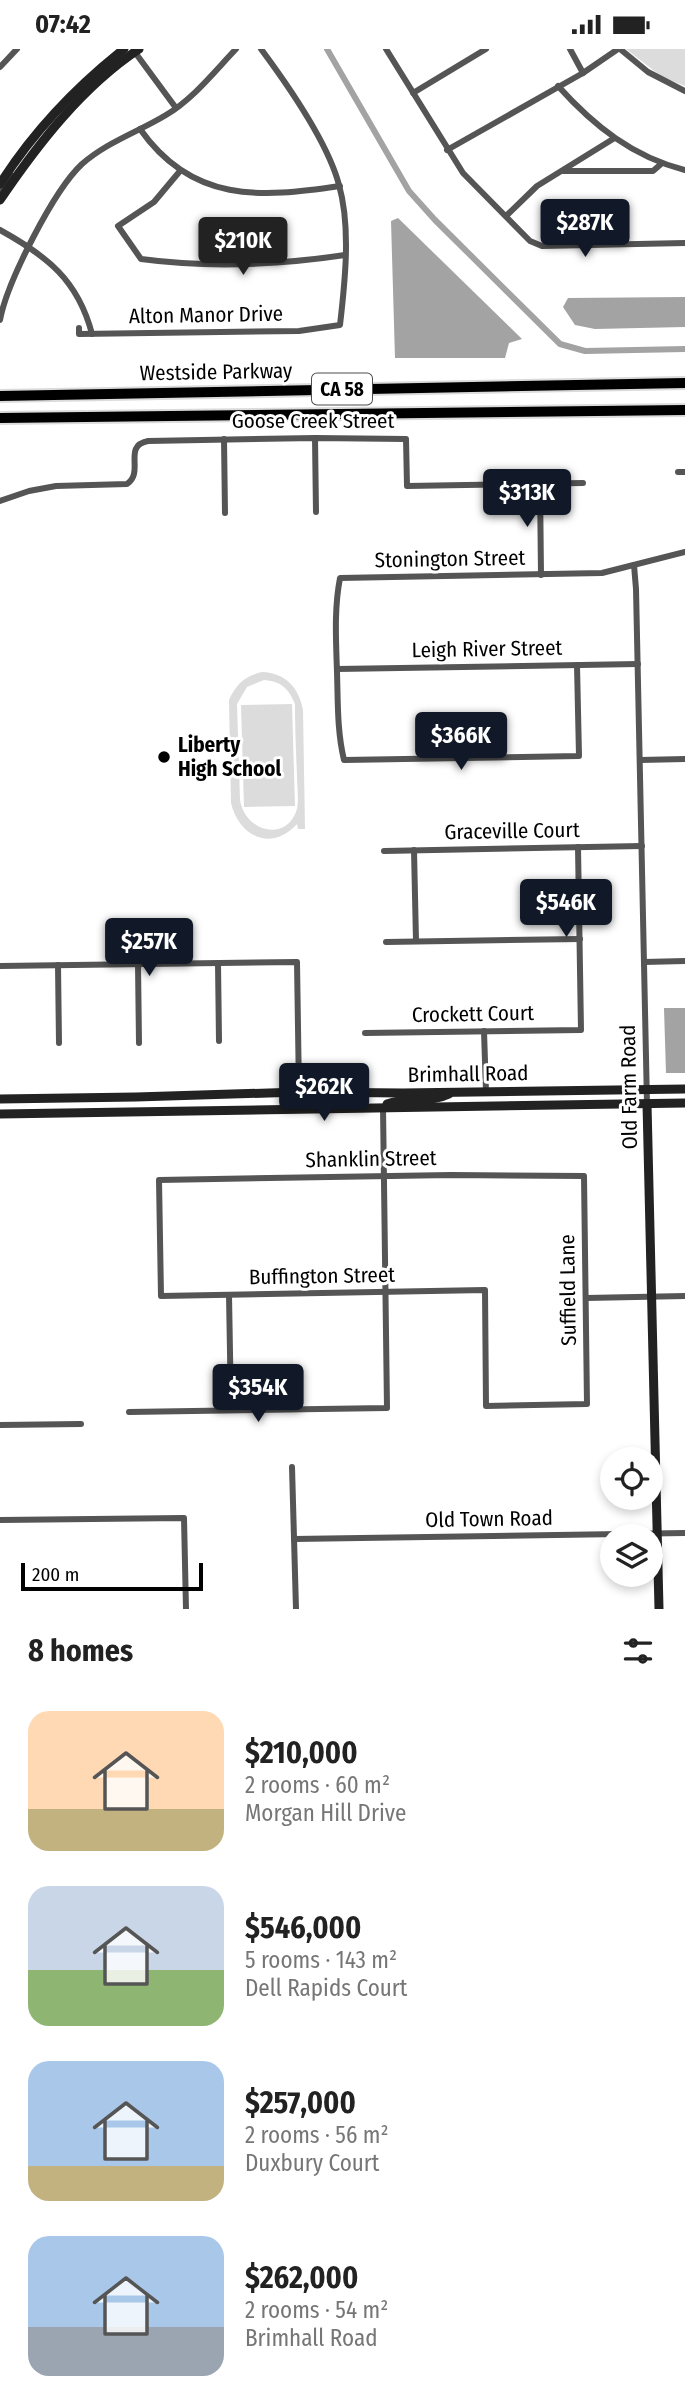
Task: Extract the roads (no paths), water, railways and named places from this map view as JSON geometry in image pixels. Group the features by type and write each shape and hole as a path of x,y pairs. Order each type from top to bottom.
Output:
{"highway":[{"name":"Westside Parkway","path":"0,396 685,383"},
{"name":"Westside Parkway","path":"0,418 685,410"}],"street":[{"path":"0,67 17,49"},
{"path":"0,184 42,127 81,86 124,49"},
{"path":"0,320 10,286 57,194 73,173 93,155 176,109 236,49"},
{"path":"180,171 155,202 118,226 141,259 188,264 293,262 345,255 340,185 328,156 282,78 261,49"},
{"path":"386,49 463,173 530,241 542,246 685,243"},
{"path":"412,93 486,49"},
{"path":"570,49 583,73"},
{"path":"447,150 583,73 619,49 648,72 685,91"},
{"path":"0,200 30,154 49,132 88,92 136,50 176,109"},
{"path":"558,86 583,114 613,139 661,164 685,170"},
{"path":"140,129 157,150 180,171 205,184 245,193 287,193 340,185"},
{"path":"506,216 537,186 613,139"},
{"path":"0,192 11,176 16,160"},
{"path":"562,171 653,171 661,164"},
{"path":"0,230 30,247 52,264 70,284 84,309 92,334"},
{"name":"Alton Manor Drive","path":"79,328 79,334 92,334 299,331 340,325 345,255"},
{"path":"315,437 316,512"},
{"name":"Goose Creek Street","path":"0,501 49,487 130,483 135,475 133,453 137,445 144,441 315,437 406,439 407,486 540,484"},
{"path":"224,439 225,513"},
{"path":"541,575 540,484 583,483"},
{"name":"Stonington Street","path":"337,669 336,606 340,578 602,573 685,552"},
{"name":"Old Farm Road","path":"634,565 658,1524"},
{"name":"Leigh River Street","path":"337,669 638,664"},
{"path":"337,669 338,732 344,760 579,756 577,665"},
{"path":"640,760 685,759"},
{"name":"Graceville Court","path":"384,851 642,846"},
{"path":"386,941 580,939 578,848"},
{"path":"414,850 416,941"},
{"name":"Crockett Court","path":"365,1033 581,1030 580,939"},
{"path":"644,962 685,961"},
{"path":"0,967 297,962 299,1091"},
{"path":"218,963 219,1041"},
{"path":"138,964 139,1043"},
{"path":"58,965 59,1043"},
{"path":"484,1031 486,1092"},
{"name":"Brimhall Road","path":"0,1099 299,1091 685,1089"},
{"path":"129,1412 387,1408 383,1107 400,1101 437,1100 453,1092"},
{"name":"Brimhall Road","path":"0,1114 685,1103"},
{"name":"Shanklin Street","path":"160,1296 159,1180 584,1176"},
{"name":"Suffield Lane","path":"584,1176 587,1404"},
{"name":"Buffington Street","path":"160,1296 485,1290 486,1406 587,1404"},
{"path":"229,1295 231,1411"},
{"path":"586,1298 685,1296"},
{"path":"0,1426 81,1424"},
{"path":"292,1467 296,1609"},
{"path":"0,1520 184,1518 186,1609"},
{"name":"Old Town Road","path":"663,1534 685,1533"},
{"name":"Old Town Road","path":"294,1539 600,1535"},
{"name":"Old Farm Road","path":"659,1587 659,1609"}],"waterway":[{"path":"327,49 409,191 560,344 585,351 685,349"}],"place":[{"name":"Liberty High School","path":"164,757"}]}
